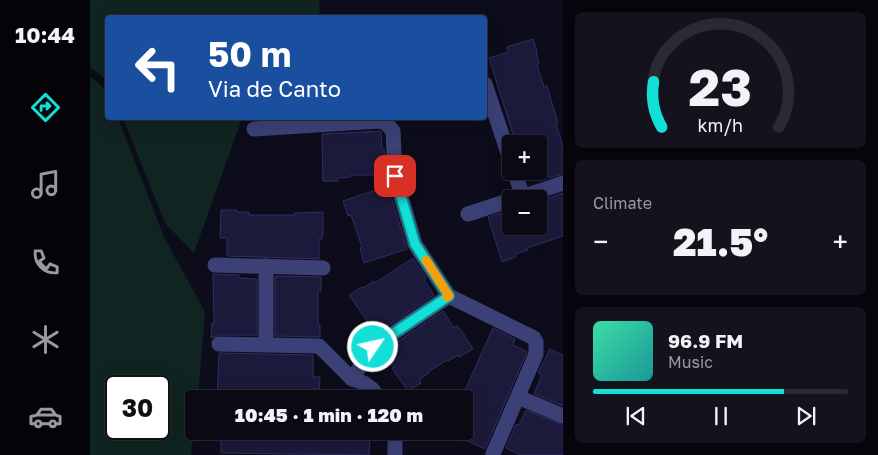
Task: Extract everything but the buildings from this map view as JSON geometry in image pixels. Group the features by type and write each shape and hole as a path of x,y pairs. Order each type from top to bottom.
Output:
{"street":[{"path":"487,90 502,135"},
{"path":"254,129 379,121 386,123 393,131 395,176 415,244 449,296 534,338 536,342 536,354 493,454"},
{"path":"541,190 563,183"},
{"path":"468,214 502,203"},
{"path":"215,266 323,268"},
{"path":"266,266 266,345"},
{"path":"352,379 373,347 449,296"},
{"path":"219,344 319,346 352,379 364,383 373,390"},
{"path":"518,397 563,416"},
{"path":"395,440 395,455"}],"green space":[{"path":"90,0 319,0 320,15 105,15 105,78 90,67"},
{"path":"90,77 105,92 105,120 119,120 164,237 205,312 199,390 185,390 185,440 193,440 191,455 90,455"},
{"path":"124,120 241,120 194,253 165,223"}],"slow traffic":[{"path":"426,260 449,296 447,297"}],"route":[{"path":"373,347 449,296 415,244 395,176"}]}
